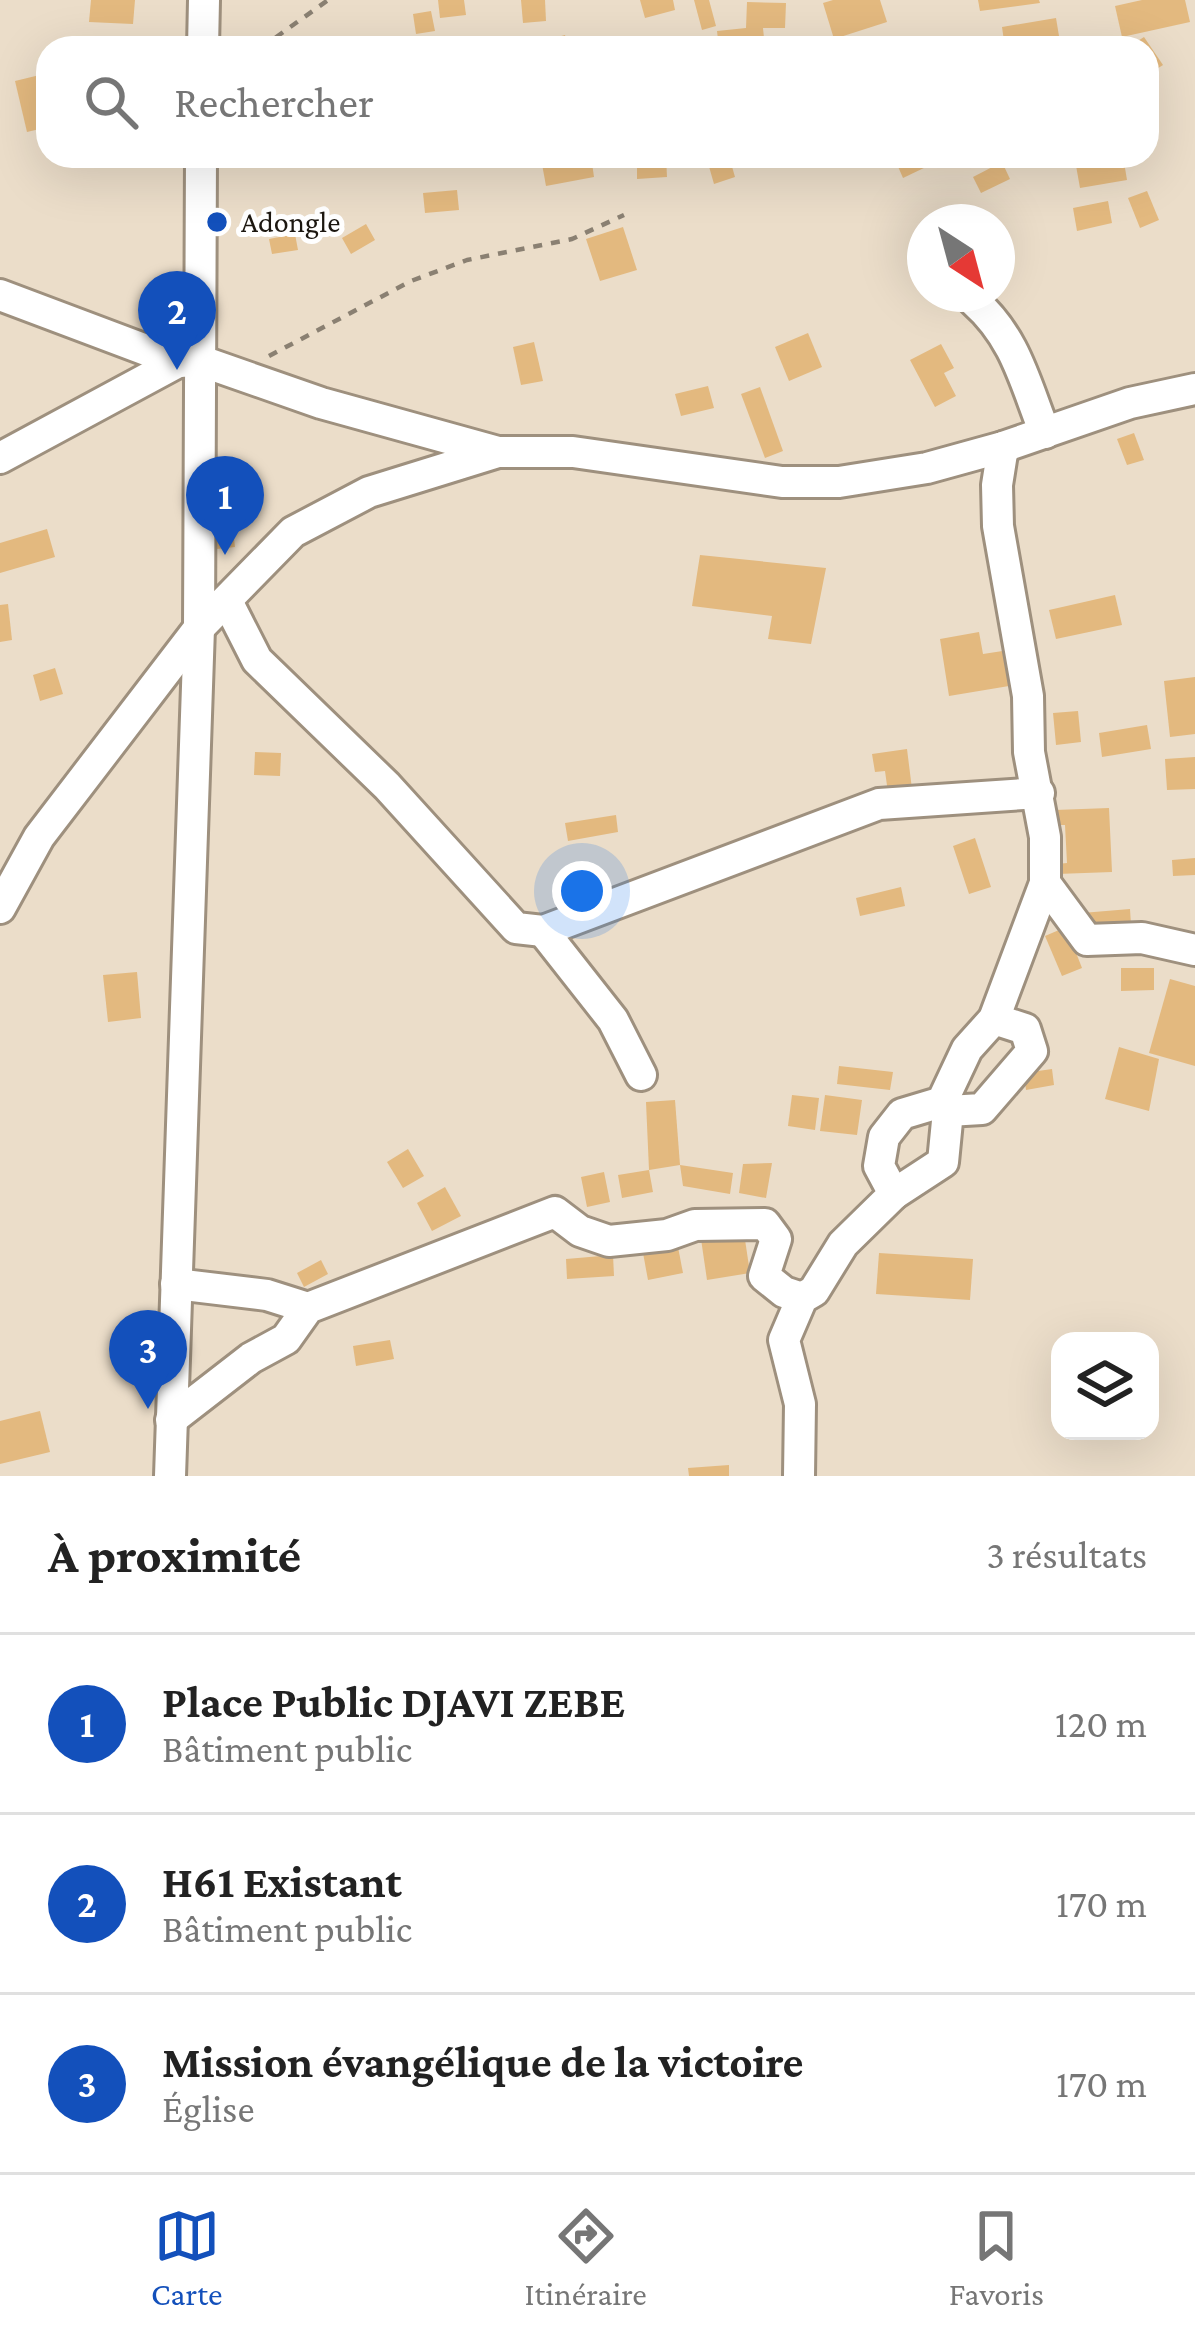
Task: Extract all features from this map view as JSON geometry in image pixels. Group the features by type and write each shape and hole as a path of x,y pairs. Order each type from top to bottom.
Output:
{"street":[{"path":"203,36 204,0"},
{"path":"170,1476 199,628 201,168"},
{"path":"0,295 321,403 498,452 573,452 782,482 839,482 927,469 1130,403 1195,389"},
{"path":"986,312 1019,357 1046,433"},
{"path":"0,458 200,364"},
{"path":"799,1476 800,1404 784,1340 802,1298 814,1291 843,1244 893,1194 944,1162 945,1107 967,1049 994,1019 1045,883 1039,793 1029,752 1028,696 998,526 1004,447"},
{"path":"0,908 39,837 199,628 293,532 368,491 498,452"},
{"path":"226,601 257,660 387,786 516,928 543,931 879,804 1039,793"},
{"path":"0,868 39,837"},
{"path":"1045,883 1088,940 1142,938 1195,950"},
{"path":"543,931 614,1020 641,1076"},
{"path":"893,1194 880,1166 884,1137 902,1114 945,1107 982,1109 1032,1051 1025,1029 994,1019"},
{"path":"171,1420 251,1358 286,1339 308,1308 555,1212 580,1231 609,1241 667,1235 695,1225 765,1224 776,1239 764,1276 802,1298"},
{"path":"176,1284 267,1295 308,1308"}],"path":[{"path":"278,36 328,0"},
{"path":"200,364 269,356 398,287 499,252 572,239 624,215"}],"building":[{"path":"91,0 135,0 133,24 89,22"},
{"path":"438,0 464,0 466,15 440,18"},
{"path":"521,0 545,0 546,21 523,23"},
{"path":"640,0 673,0 675,10 645,18"},
{"path":"694,0 709,0 716,26 702,30"},
{"path":"880,0 887,22 833,36 823,3"},
{"path":"978,0 1039,0 1040,3 980,11"},
{"path":"1142,0 1185,0 1190,22 1122,36 1115,6"},
{"path":"747,2 786,3 785,28 763,28 764,36 718,36 717,31 746,28"},
{"path":"431,11 435,31 416,34 413,14"},
{"path":"1056,18 1059,36 1003,36 1002,27"},
{"path":"36,76 36,130 27,132 15,81"},
{"path":"543,168 593,168 594,177 546,186"},
{"path":"637,168 667,168 667,177 637,179"},
{"path":"709,168 732,168 735,177 714,184"},
{"path":"899,168 924,168 903,178"},
{"path":"990,168 1005,168 1010,179 981,193 973,177"},
{"path":"1076,168 1125,168 1127,180 1080,188"},
{"path":"457,190 459,210 425,213 423,193"},
{"path":"1147,191 1159,220 1140,228 1128,198"},
{"path":"1108,201 1112,223 1077,231 1073,208"},
{"path":"366,224 375,240 351,254 342,238"},
{"path":"623,227 637,270 600,281 586,239"},
{"path":"295,234 298,250 272,254 269,239"},
{"path":"808,333 822,367 789,381 775,347"},
{"path":"534,342 543,381 521,385 513,347"},
{"path":"941,344 954,368 944,373 956,396 935,407 910,360"},
{"path":"708,386 714,408 681,416 675,394"},
{"path":"760,387 783,451 765,458 741,394"},
{"path":"1134,433 1144,460 1127,465 1117,439"},
{"path":"227,478 235,547 217,549 209,480"},
{"path":"47,529 55,557 0,573 0,543"},
{"path":"700,555 826,568 811,644 768,639 772,616 692,606"},
{"path":"1115,595 1122,625 1056,639 1049,610"},
{"path":"8,604 12,640 0,642 0,605"},
{"path":"979,632 983,654 1009,650 1015,685 949,696 940,639"},
{"path":"55,668 63,694 40,701 33,675"},
{"path":"1195,677 1195,734 1170,737 1164,681"},
{"path":"1078,711 1081,742 1056,745 1053,713"},
{"path":"1147,725 1151,749 1102,757 1099,733"},
{"path":"907,749 913,797 889,800 885,771 875,772 872,754"},
{"path":"255,752 281,753 280,776 254,775"},
{"path":"1195,757 1195,789 1167,790 1165,759"},
{"path":"1109,808 1112,872 1057,874 1057,864 1067,863 1065,825 1055,825 1055,810"},
{"path":"616,815 618,832 568,841 565,823"},
{"path":"975,838 991,887 969,894 953,846"},
{"path":"1195,858 1195,875 1173,876 1172,860"},
{"path":"901,887 905,906 860,916 856,898"},
{"path":"1130,909 1131,925 1083,929 1082,913"},
{"path":"1066,927 1082,968 1062,976 1045,936"},
{"path":"1121,968 1154,968 1154,990 1121,991"},
{"path":"137,972 141,1018 108,1022 103,975"},
{"path":"1170,979 1195,986 1195,1066 1149,1053"},
{"path":"1119,1047 1159,1059 1149,1111 1105,1099"},
{"path":"839,1066 893,1072 890,1090 837,1084"},
{"path":"1052,1069 1054,1085 1026,1090 1024,1073"},
{"path":"792,1095 819,1098 815,1130 788,1126"},
{"path":"825,1095 862,1100 857,1135 820,1131"},
{"path":"675,1100 680,1165 649,1170 646,1102"},
{"path":"408,1149 424,1176 403,1188 387,1162"},
{"path":"772,1163 766,1198 739,1193 743,1164"},
{"path":"680,1165 733,1173 730,1194 683,1186"},
{"path":"649,1170 653,1192 622,1198 618,1175"},
{"path":"604,1172 610,1202 587,1207 581,1177"},
{"path":"445,1187 461,1216 432,1231 417,1203"},
{"path":"744,1233 750,1273 707,1280 701,1239"},
{"path":"678,1247 683,1273 648,1280 643,1253"},
{"path":"879,1253 973,1259 970,1300 876,1294"},
{"path":"613,1255 614,1276 567,1279 566,1259"},
{"path":"321,1260 328,1274 304,1287 297,1273"},
{"path":"390,1340 394,1359 356,1366 353,1346"},
{"path":"40,1411 50,1452 0,1464 0,1421"},
{"path":"729,1465 729,1476 689,1476 688,1468"}],"place":[{"name":"Adongle","path":"217,222"},
{"name":"H61 Existant","path":"177,370"},
{"name":"Place Public DJAVI ZEBE","path":"225,555"},
{"name":"Mission évangélique de la victoire","path":"148,1409"}]}
